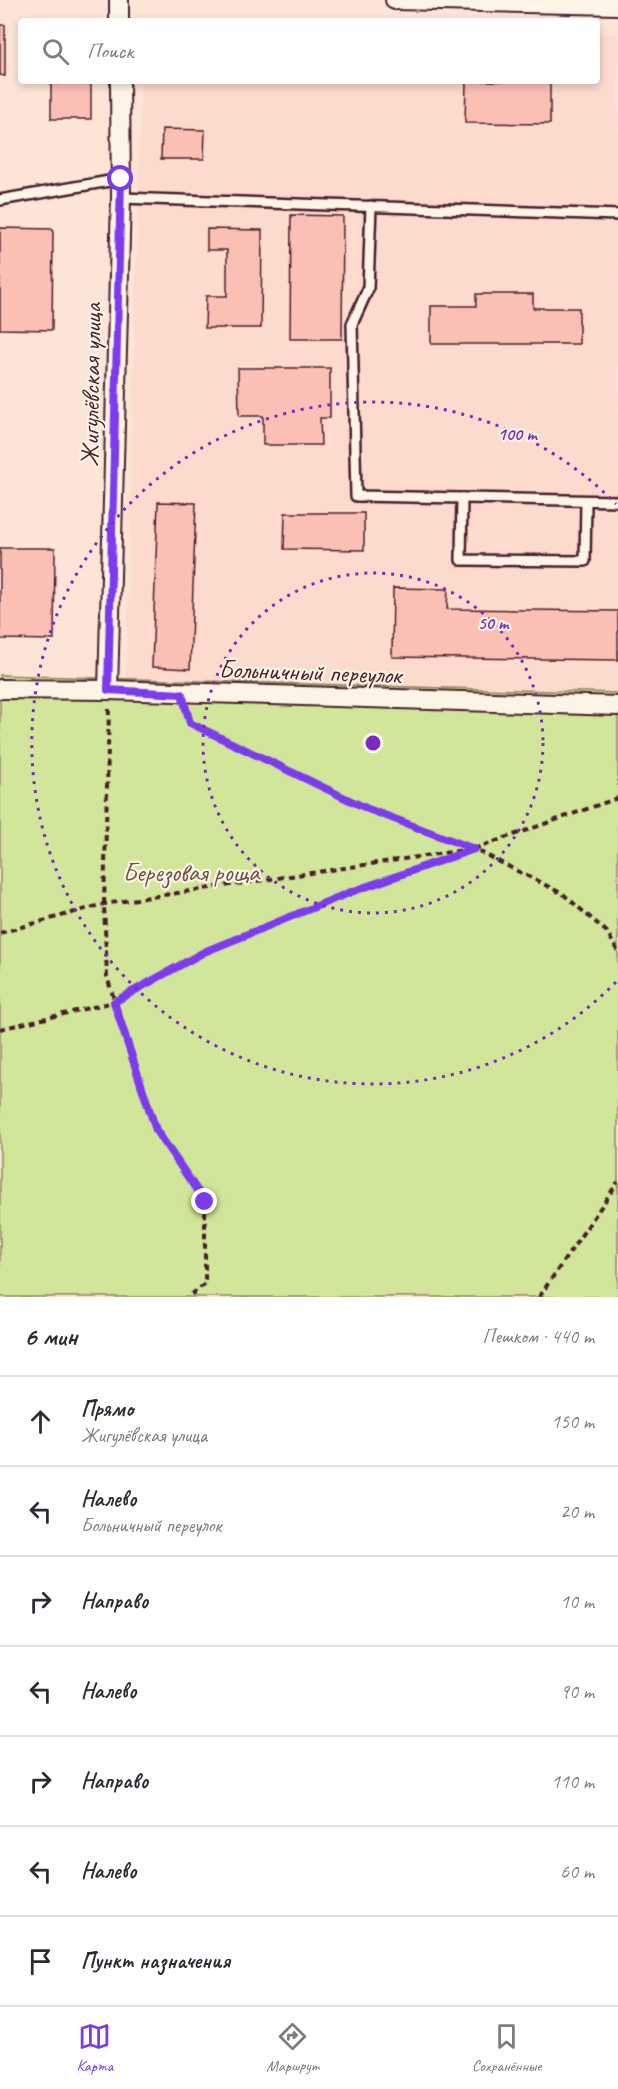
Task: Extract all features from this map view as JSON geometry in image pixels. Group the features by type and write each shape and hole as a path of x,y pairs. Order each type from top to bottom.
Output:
{"street":[{"path":"119,0 119,18"},
{"path":"395,0 618,5"},
{"name":"Жигулёвская улица","path":"108,690 121,198 120,84"},
{"name":"Больничный переулок","path":"0,689 108,690 618,706"}],"lane":[{"path":"0,200 121,179"},
{"path":"121,198 618,215"},
{"path":"371,206 368,289 352,324 356,496 618,501"},
{"path":"462,498 461,560 585,561 586,501"}],"path":[{"path":"182,694 190,723 368,809 474,849 563,894 608,932 618,952"},
{"path":"109,726 104,904 107,977 156,1130 205,1202 205,1284 188,1297"},
{"path":"0,1029 114,1002 204,952 351,892 618,798"},
{"path":"0,933 104,904 474,849"},
{"path":"539,1297 618,1182"}],"shaded area":[{"path":"600,34 618,34 618,693 126,679 141,84 600,84"}],"green space":[{"name":"Березовая роща","path":"0,675 618,693 618,1297 0,1297"}],"building":[{"path":"0,25 5,25 5,76 0,75"},
{"path":"51,84 91,84 91,119 51,119"},
{"path":"466,84 550,84 550,124 465,123"},
{"path":"162,129 205,130 204,159 161,159"},
{"path":"291,215 343,216 342,339 290,339"},
{"path":"0,228 53,229 52,330 0,329"},
{"path":"207,229 262,230 261,328 205,328 206,296 227,296 227,250 207,250"},
{"path":"476,294 533,294 533,308 579,308 579,344 431,344 431,306 476,306"},
{"path":"238,368 330,368 330,418 320,418 321,445 263,445 263,416 239,416"},
{"path":"158,502 196,503 190,669 152,667"},
{"path":"285,513 364,513 364,550 284,549"},
{"path":"0,548 55,548 54,640 0,639"},
{"path":"393,588 448,589 447,609 618,611 618,660 392,657"}],"route":[{"path":"121,179 108,690 182,694 190,723 368,809 474,849 351,892 204,952 114,1002 156,1130 205,1202"}]}
